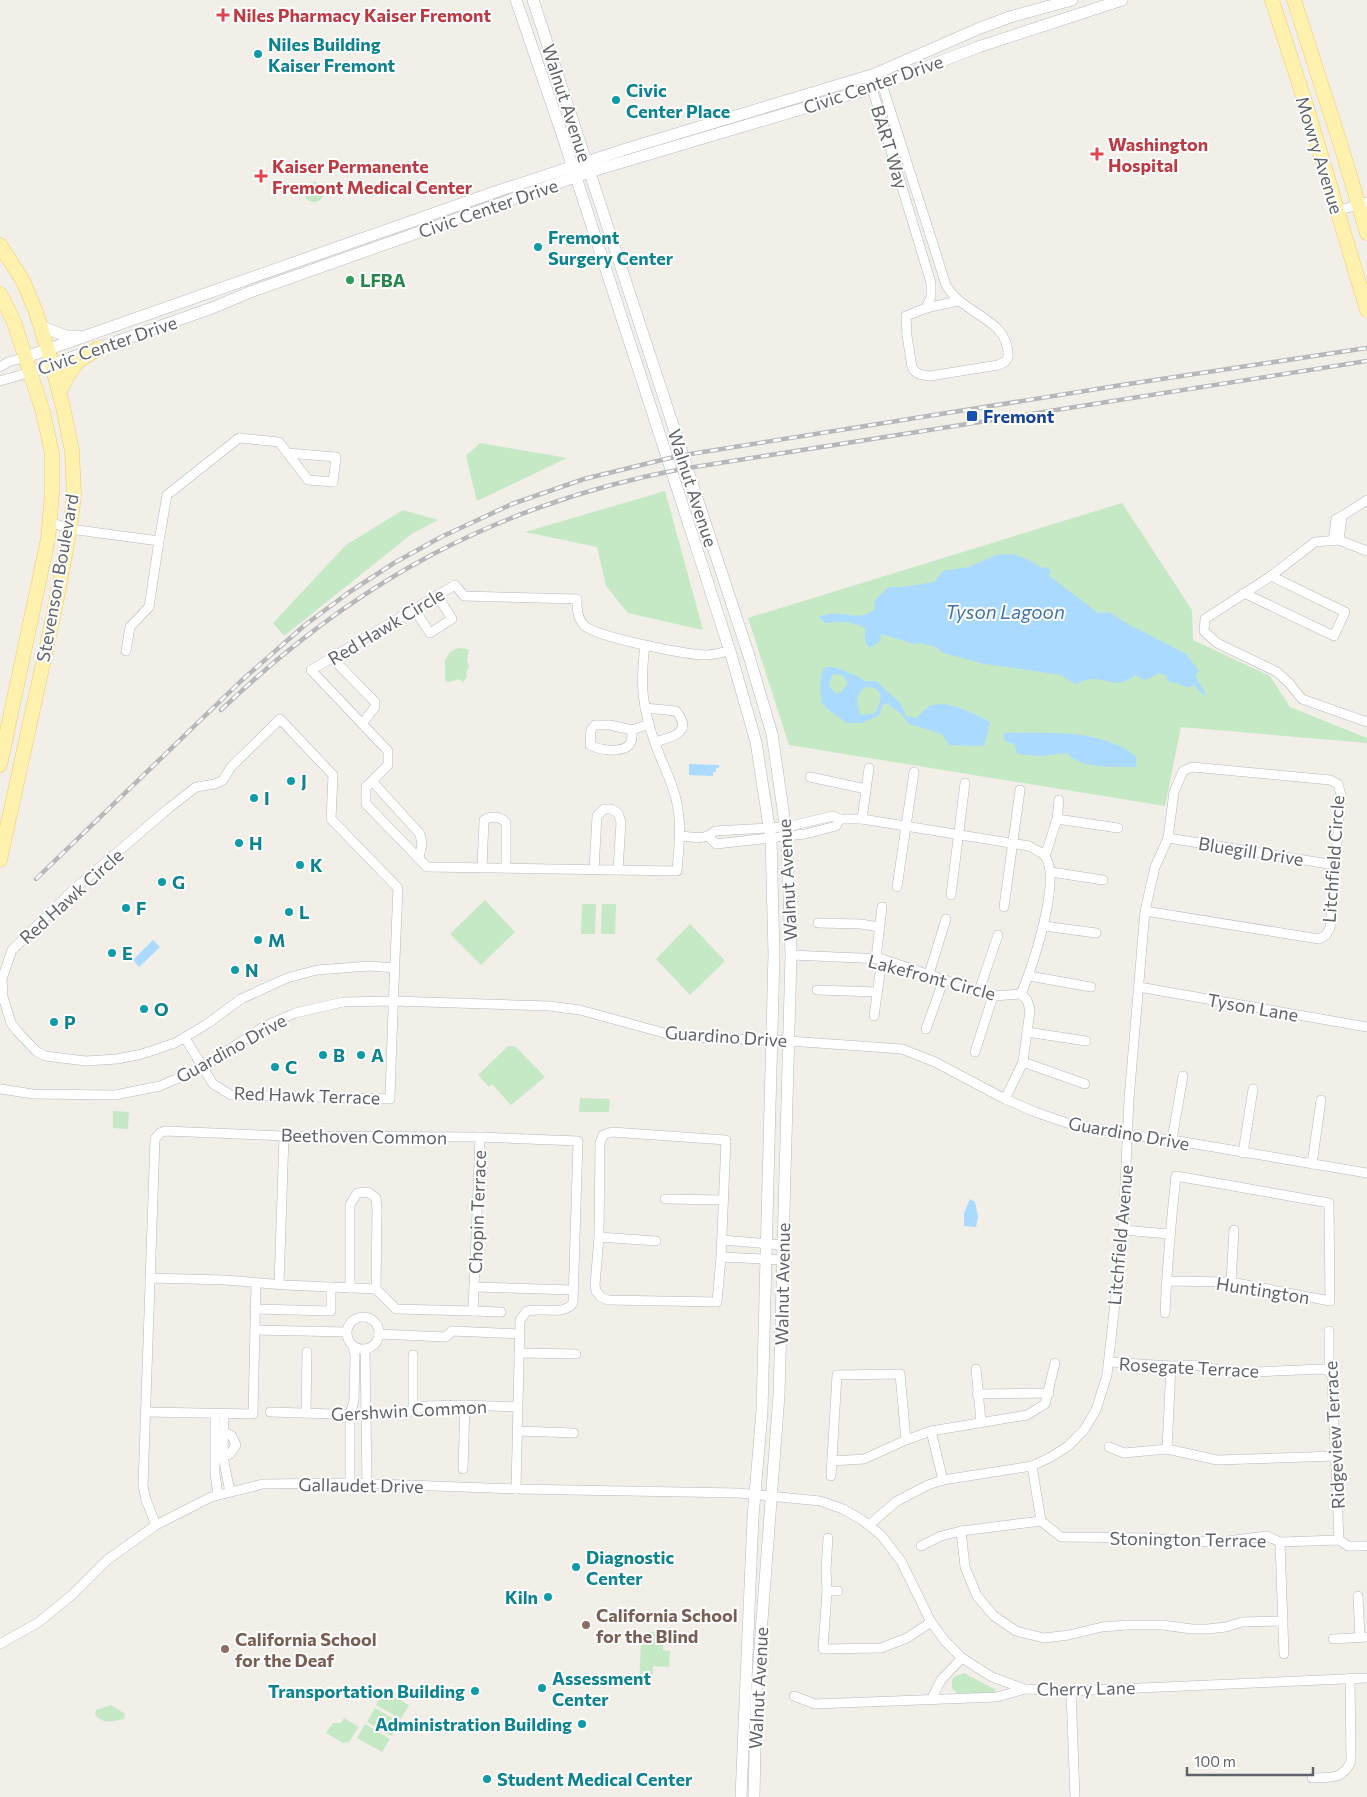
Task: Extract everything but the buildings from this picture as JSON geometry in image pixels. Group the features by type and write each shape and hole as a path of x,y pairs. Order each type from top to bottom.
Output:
{"main road":[{"name":"Walnut Avenue","path":"516,0 730,651 756,742 771,833 774,954 762,1411 755,1494 741,1797"},
{"name":"Walnut Avenue","path":"533,0 749,656 772,734 787,832 791,955 790,1041 782,1245 779,1394 756,1700 754,1797"},
{"name":"Civic Center Drive","path":"876,82 980,28 1013,16 1072,0"},
{"name":"Civic Center Drive","path":"31,372 212,308 250,292 573,172 876,82 1122,0"},
{"name":"Mowry Avenue","path":"1272,0 1367,310"},
{"name":"Mowry Avenue","path":"1294,0 1363,203 1367,233"},
{"name":"Civic Center Drive","path":"26,357 495,192 573,172"},
{"name":"Stevenson Boulevard","path":"0,245 23,282 48,350 60,393 72,451 74,494 70,529 50,630 0,860"},
{"name":"Stevenson Boulevard","path":"0,294 14,322 31,372 43,412 52,453 50,522 0,765"},
{"path":"40,326 66,336 88,336"},
{"path":"60,393 68,375 78,361 99,348"}],"street":[{"name":"BART Way","path":"876,82 912,173 944,280 951,294 958,301 1004,335 1009,351 1008,357 998,366 922,376 915,372 912,367 906,316 926,308 958,301"},
{"name":"BART Way","path":"876,82 931,284 931,297 926,308"},
{"path":"1337,211 1363,203"},
{"name":"Civic Center Drive","path":"0,367 8,362 26,357"},
{"name":"Civic Center Drive","path":"0,381 31,372"},
{"path":"126,651 130,626 149,607 167,495 239,438 279,442 287,453 308,480 333,482 336,457 287,453"},
{"path":"1336,540 1339,518 1367,500"},
{"path":"50,522 70,529 159,541"},
{"path":"1367,551 1336,540 1315,542 1272,576 1205,619 1204,631 1217,643 1277,672 1302,699 1367,722"},
{"path":"1244,593 1334,636 1345,612 1272,576"},
{"name":"Red Hawk Circle","path":"362,724 311,670 454,585 464,596 577,599 578,616 584,625 595,633 645,645"},
{"path":"414,609 430,633 452,619 437,595"},
{"path":"332,658 374,702 375,707 362,724 388,751 388,765 366,787 366,804 427,867 678,871 680,836 676,798 654,742 641,689 645,645 708,655 730,651"},
{"path":"645,708 676,711 681,718 682,730 675,737 654,742"},
{"name":"Red Hawk Circle","path":"393,1001 395,968 398,888 331,819 332,775 280,719 231,767 223,780 215,784 196,787 72,891 12,950 2,979 3,997 11,1023 36,1050 45,1056 86,1061 117,1059 142,1054 166,1046 185,1038 241,999 287,978 317,970 369,966 395,968"},
{"path":"632,730 632,740 622,749 596,749 590,746 591,730 595,725 610,725 632,730 649,724"},
{"name":"Litchfield Circle","path":"1145,911 1319,939 1326,935 1330,928 1341,795 1338,784 1330,780 1192,767 1184,770"},
{"path":"862,819 869,768"},
{"name":"Litchfield Avenue","path":"870,1525 897,1501 915,1490 943,1480 1032,1466 1051,1457 1068,1446 1084,1430 1096,1410 1105,1387 1109,1362 1122,1230 1145,911 1155,867 1168,838 1174,792 1184,770"},
{"path":"897,887 914,772"},
{"path":"810,777 866,789"},
{"path":"372,781 420,834 422,844 419,858"},
{"path":"951,895 965,783"},
{"path":"1004,907 1020,790"},
{"path":"1044,856 1057,819 1059,800"},
{"path":"594,870 597,816 604,809 611,809 618,813 621,822 618,870"},
{"path":"482,868 484,820 490,817 497,817 506,823 506,868"},
{"path":"680,836 709,837 715,831 771,833 825,830 836,826 840,819 862,819 1028,846 1044,856 1051,872 1103,880"},
{"path":"1057,819 1118,828"},
{"name":"Bluegill Drive","path":"1168,838 1335,865"},
{"name":"Lakefront Circle","path":"791,955 879,959 993,996 1021,994 1036,956 1044,926 1051,872"},
{"path":"874,1016 879,959 879,927 882,907"},
{"path":"929,974 946,919"},
{"path":"818,922 861,924 879,927"},
{"path":"1044,926 1096,933"},
{"path":"980,991 998,935"},
{"path":"1029,976 1091,987"},
{"path":"926,1029 944,979"},
{"name":"Tyson Lane","path":"1139,987 1367,1026"},
{"path":"817,990 877,992"},
{"path":"1005,1099 1023,1062 1030,1010 1027,1000 1021,994"},
{"path":"975,1052 993,996"},
{"name":"Guardino Drive","path":"0,1089 33,1094 115,1095 160,1086 203,1067 262,1027 295,1013 343,1002 393,1001 550,1006 580,1010 683,1037 902,1048 936,1062 1005,1099 1055,1119 1128,1135 1172,1140 1367,1173"},
{"name":"Red Hawk Terrace","path":"185,1038 213,1084 231,1095 390,1099 393,1001"},
{"path":"1027,1032 1086,1041"},
{"path":"1023,1062 1086,1084"},
{"path":"1172,1140 1183,1076"},
{"path":"1243,1153 1253,1089"},
{"path":"1312,1164 1321,1100"},
{"name":"Beethoven Common","path":"156,1525 146,1500 143,1486 155,1140 160,1133 165,1131 284,1136 480,1137 578,1141 573,1290"},
{"path":"612,1132 726,1140 723,1200 717,1302 608,1300 601,1297 596,1291 599,1237 600,1143 603,1135 612,1132"},
{"path":"279,1284 284,1136"},
{"name":"Chopin Terrace","path":"474,1287 480,1137"},
{"name":"Huntington","path":"1167,1281 1231,1282 1330,1301 1329,1203 1176,1176 1169,1234"},
{"path":"350,1288 350,1205 357,1193 368,1192 376,1198 378,1210 376,1289"},
{"path":"665,1199 723,1200"},
{"path":"1122,1230 1169,1234 1165,1313"},
{"path":"1231,1282 1234,1230"},
{"path":"599,1237 656,1241"},
{"path":"722,1240 782,1245"},
{"path":"721,1257 782,1260"},
{"path":"150,1278 225,1280 376,1289 396,1309 501,1312"},
{"path":"146,1412 253,1414 256,1283"},
{"path":"255,1309 331,1311 331,1287"},
{"path":"473,1311 474,1287 573,1290 573,1303 570,1307 564,1310 527,1311 520,1320 516,1489"},
{"path":"350,1483 350,1414 354,1401 355,1355 346,1332 347,1327 354,1319 363,1317 373,1320 379,1334 375,1344 365,1349 353,1346"},
{"path":"255,1330 346,1332"},
{"name":"Ridgeview Terrace","path":"1329,1330 1329,1371 1332,1377 1339,1540"},
{"path":"379,1334 446,1337 452,1331 520,1334"},
{"path":"365,1349 367,1484"},
{"path":"306,1413 307,1352"},
{"path":"519,1353 576,1354"},
{"path":"413,1355 413,1411"},
{"name":"Rosegate Terrace","path":"1109,1362 1171,1366 1195,1365 1233,1373 1322,1369 1329,1371"},
{"path":"832,1461 864,1459 931,1431 1027,1415 1045,1404 1055,1363"},
{"path":"1167,1449 1171,1366"},
{"path":"976,1369 980,1422"},
{"path":"831,1476 837,1375 900,1374 906,1440"},
{"path":"977,1394 1049,1393"},
{"path":"463,1469 465,1405"},
{"name":"Gershwin Common","path":"270,1412 365,1415 413,1411 424,1406 518,1406"},
{"path":"220,1414 224,1432 219,1458 230,1492"},
{"path":"218,1495 220,1414"},
{"path":"518,1431 574,1433"},
{"path":"931,1431 943,1480"},
{"path":"349,1446 367,1447"},
{"path":"1109,1447 1124,1453 1167,1449 1217,1460 1336,1456"},
{"path":"921,1546 941,1536 961,1531 1041,1521 1032,1466"},
{"name":"Gallaudet Drive","path":"0,1644 39,1622 73,1594 107,1560 156,1525 211,1496 263,1484 350,1483 755,1494 770,1496"},
{"name":"Cherry Lane","path":"770,1496 803,1498 832,1505 843,1509 870,1525 881,1535 901,1561 931,1622 945,1641 962,1658 992,1677 1025,1689 1070,1691 1367,1678"},
{"name":"Stonington Terrace","path":"1041,1521 1061,1537 1150,1538 1184,1542 1228,1541 1267,1536 1280,1542 1339,1540 1348,1546 1365,1546"},
{"path":"961,1531 966,1567 977,1596 994,1616 1016,1631 1044,1638 1102,1627 1126,1625 1162,1625 1177,1628 1208,1629 1226,1627 1242,1622 1283,1621"},
{"path":"828,1538 823,1648 880,1648 907,1638 931,1622"},
{"path":"1280,1542 1284,1654"},
{"path":"827,1591 838,1591"},
{"path":"1333,1639 1363,1637 1358,1596"},
{"path":"932,1698 942,1680 962,1658"},
{"path":"1312,1778 1340,1776 1347,1771 1351,1761 1350,1678"},
{"path":"794,1696 815,1704 997,1697 1025,1689"},
{"path":"1070,1691 1075,1797"}],"green space":[{"path":"310,182 318,182 324,188 324,196 318,202 310,202 304,196 304,188"},
{"path":"480,443 567,458 477,501 466,456"},
{"path":"665,491 703,630 628,613 606,586 597,547 525,532"},
{"path":"1122,503 1192,610 1193,640 1270,676 1290,707 1367,738 1367,743 1181,727 1165,806 789,745 748,618"},
{"path":"403,510 438,520 413,533 284,636 273,623 346,545"},
{"path":"458,648 469,650 467,677 463,682 459,679 450,682 445,681 445,659 450,652"},
{"path":"485,900 515,932 481,965 450,934"},
{"path":"582,904 596,904 595,934 581,934"},
{"path":"602,904 616,904 615,934 601,934"},
{"path":"690,924 725,961 690,995 656,959"},
{"path":"508,1046 516,1047 545,1077 511,1105 492,1084 489,1087 478,1075"},
{"path":"580,1098 610,1099 609,1112 579,1112"},
{"path":"113,1111 129,1112 128,1129 113,1128"},
{"path":"649,1632 664,1632 663,1650 670,1651 669,1667 653,1666 652,1685 639,1685 641,1643 649,1643"},
{"path":"964,1673 996,1690 994,1693 957,1693 952,1688 952,1680 954,1677"},
{"path":"384,1691 409,1705 401,1719 376,1705"},
{"path":"111,1705 125,1714 124,1719 105,1721 95,1715 96,1710"},
{"path":"375,1708 399,1722 392,1736 367,1722"},
{"path":"344,1718 359,1727 349,1742 343,1743 326,1733 333,1723 341,1723"},
{"path":"365,1724 390,1739 382,1752 357,1738"}],"water":[{"name":"Tyson Lagoon","path":"1012,554 1027,559 1042,568 1047,567 1051,571 1048,575 1098,613 1109,612 1134,628 1186,654 1199,671 1195,676 1205,692 1204,696 1194,685 1187,688 1177,683 1169,682 1166,676 1160,673 1145,680 1135,675 1119,683 1094,679 1075,684 1061,675 984,664 943,653 936,647 920,643 914,644 881,634 880,641 870,648 865,640 866,629 862,626 846,622 825,623 819,617 827,614 863,615 875,608 874,601 889,587 934,582 943,571 969,567 996,555"},
{"path":"826,667 835,668 858,677 863,681 876,681 901,704 906,716 916,718 928,707 935,704 951,705 968,711 990,722 984,746 949,745 942,734 909,724 901,714 887,703 883,705 878,716 861,723 847,723 822,703 820,684 822,672","holes":["833,674 843,675 848,683 837,694 830,688 829,683","866,687 876,689 879,692 880,699 875,713 864,715 860,714 857,699 862,689"]},
{"path":"1003,733 1073,734 1108,741 1136,757 1136,767 1109,767 1089,764 1080,762 1067,753 1042,756 1017,754 1015,745 1005,741"},
{"path":"689,764 719,765 719,768 716,768 716,772 713,772 713,776 689,775"},
{"path":"153,940 160,947 139,967 133,960"},
{"path":"970,1199 975,1202 978,1217 976,1227 964,1226 964,1213"}],"railway":[{"path":"36,879 241,681 305,625 348,593 394,563 441,537 512,504 584,479 678,456 1367,348"},
{"path":"221,710 272,664 324,623 377,586 433,554 490,527 551,503 615,484 682,469 1367,361"}],"place":[{"name":"Niles Pharmacy Kaiser Fremont","path":"223,15"},
{"name":"Niles Building Kaiser Fremont","path":"258,54"},
{"name":"Civic Center Place","path":"616,100"},
{"name":"Washington Hospital","path":"1097,154"},
{"name":"Kaiser Permanente Fremont Medical Center","path":"261,176"},
{"name":"Fremont Surgery Center","path":"538,247"},
{"name":"LFBA","path":"350,280"},
{"name":"Fremont","path":"972,416"},
{"name":"J","path":"291,781"},
{"name":"I","path":"254,798"},
{"name":"H","path":"239,843"},
{"name":"K","path":"300,865"},
{"name":"G","path":"162,882"},
{"name":"F","path":"126,908"},
{"name":"L","path":"289,912"},
{"name":"M","path":"258,940"},
{"name":"E","path":"112,953"},
{"name":"N","path":"235,970"},
{"name":"O","path":"144,1009"},
{"name":"P","path":"54,1022"},
{"name":"B","path":"323,1055"},
{"name":"A","path":"361,1055"},
{"name":"C","path":"275,1067"},
{"name":"Diagnostic Center","path":"576,1567"},
{"name":"Kiln","path":"548,1597"},
{"name":"California School for the Blind","path":"586,1625"},
{"name":"California School for the Deaf","path":"225,1649"},
{"name":"Assessment Center","path":"542,1688"},
{"name":"Transportation Building","path":"475,1691"},
{"name":"Administration Building","path":"582,1724"},
{"name":"Student Medical Center","path":"487,1779"}]}
